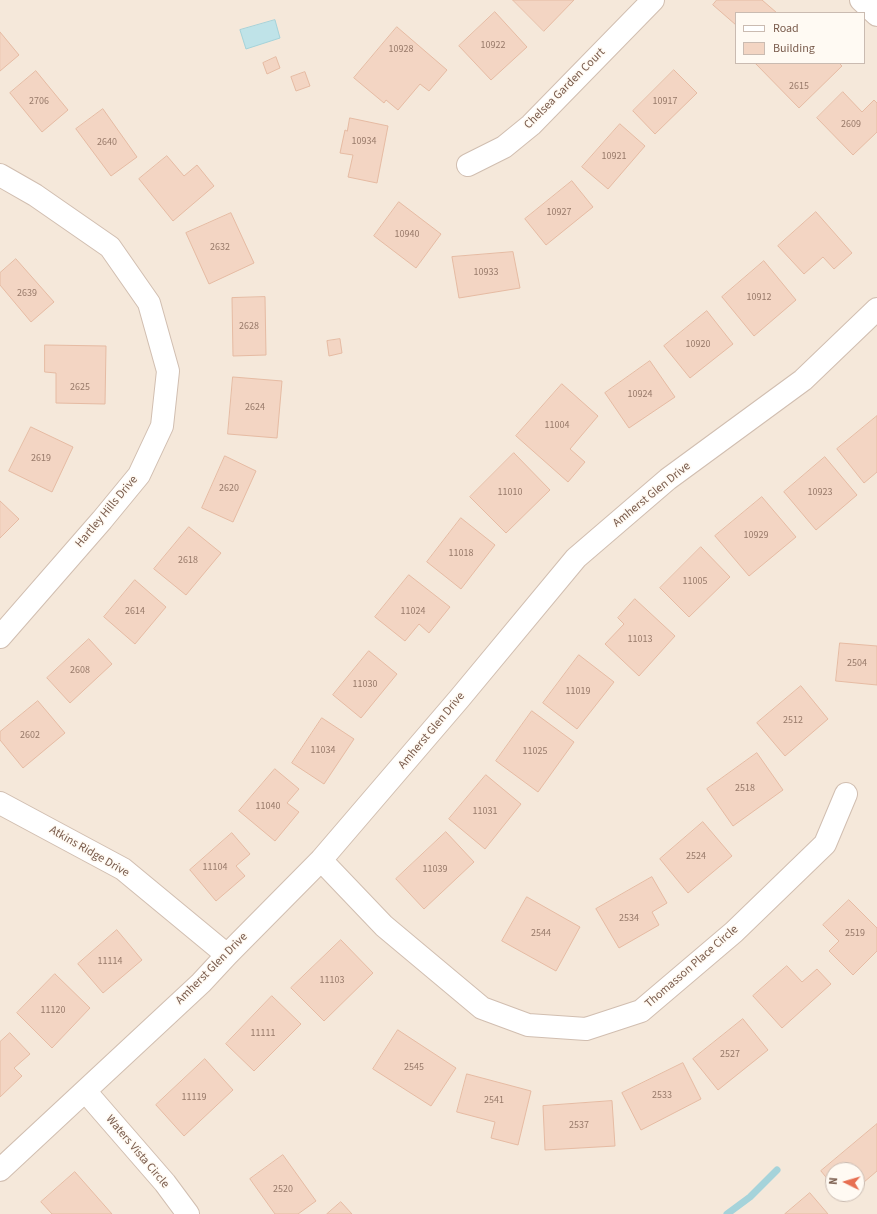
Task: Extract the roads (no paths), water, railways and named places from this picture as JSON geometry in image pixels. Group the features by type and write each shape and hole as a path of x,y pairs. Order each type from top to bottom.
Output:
{"street":[{"name":"Chelsea Garden Court","path":"468,165 504,147 531,125 653,0"},
{"path":"861,0 877,15"},
{"name":"Hartley Hills Drive","path":"0,175 35,195 110,247 149,303 168,371 162,426 139,475 102,520 0,636"},
{"name":"Amherst Glen Drive","path":"0,1170 86,1092 142,1037 201,983 321,860 459,699 576,558 668,480 803,380 877,309"},
{"name":"Thomasson Place Circle","path":"321,860 384,926 482,1008 528,1025 586,1029 641,1011 734,932 825,844 846,794"},
{"name":"Atkins Ridge Drive","path":"0,803 123,869 227,955"},
{"name":"Waters Vista Circle","path":"86,1092 165,1183 188,1214"}],"water":[{"path":"275,20 280,38 246,49 240,30"}],"waterway":[{"path":"727,1214 750,1197 777,1170"}]}
